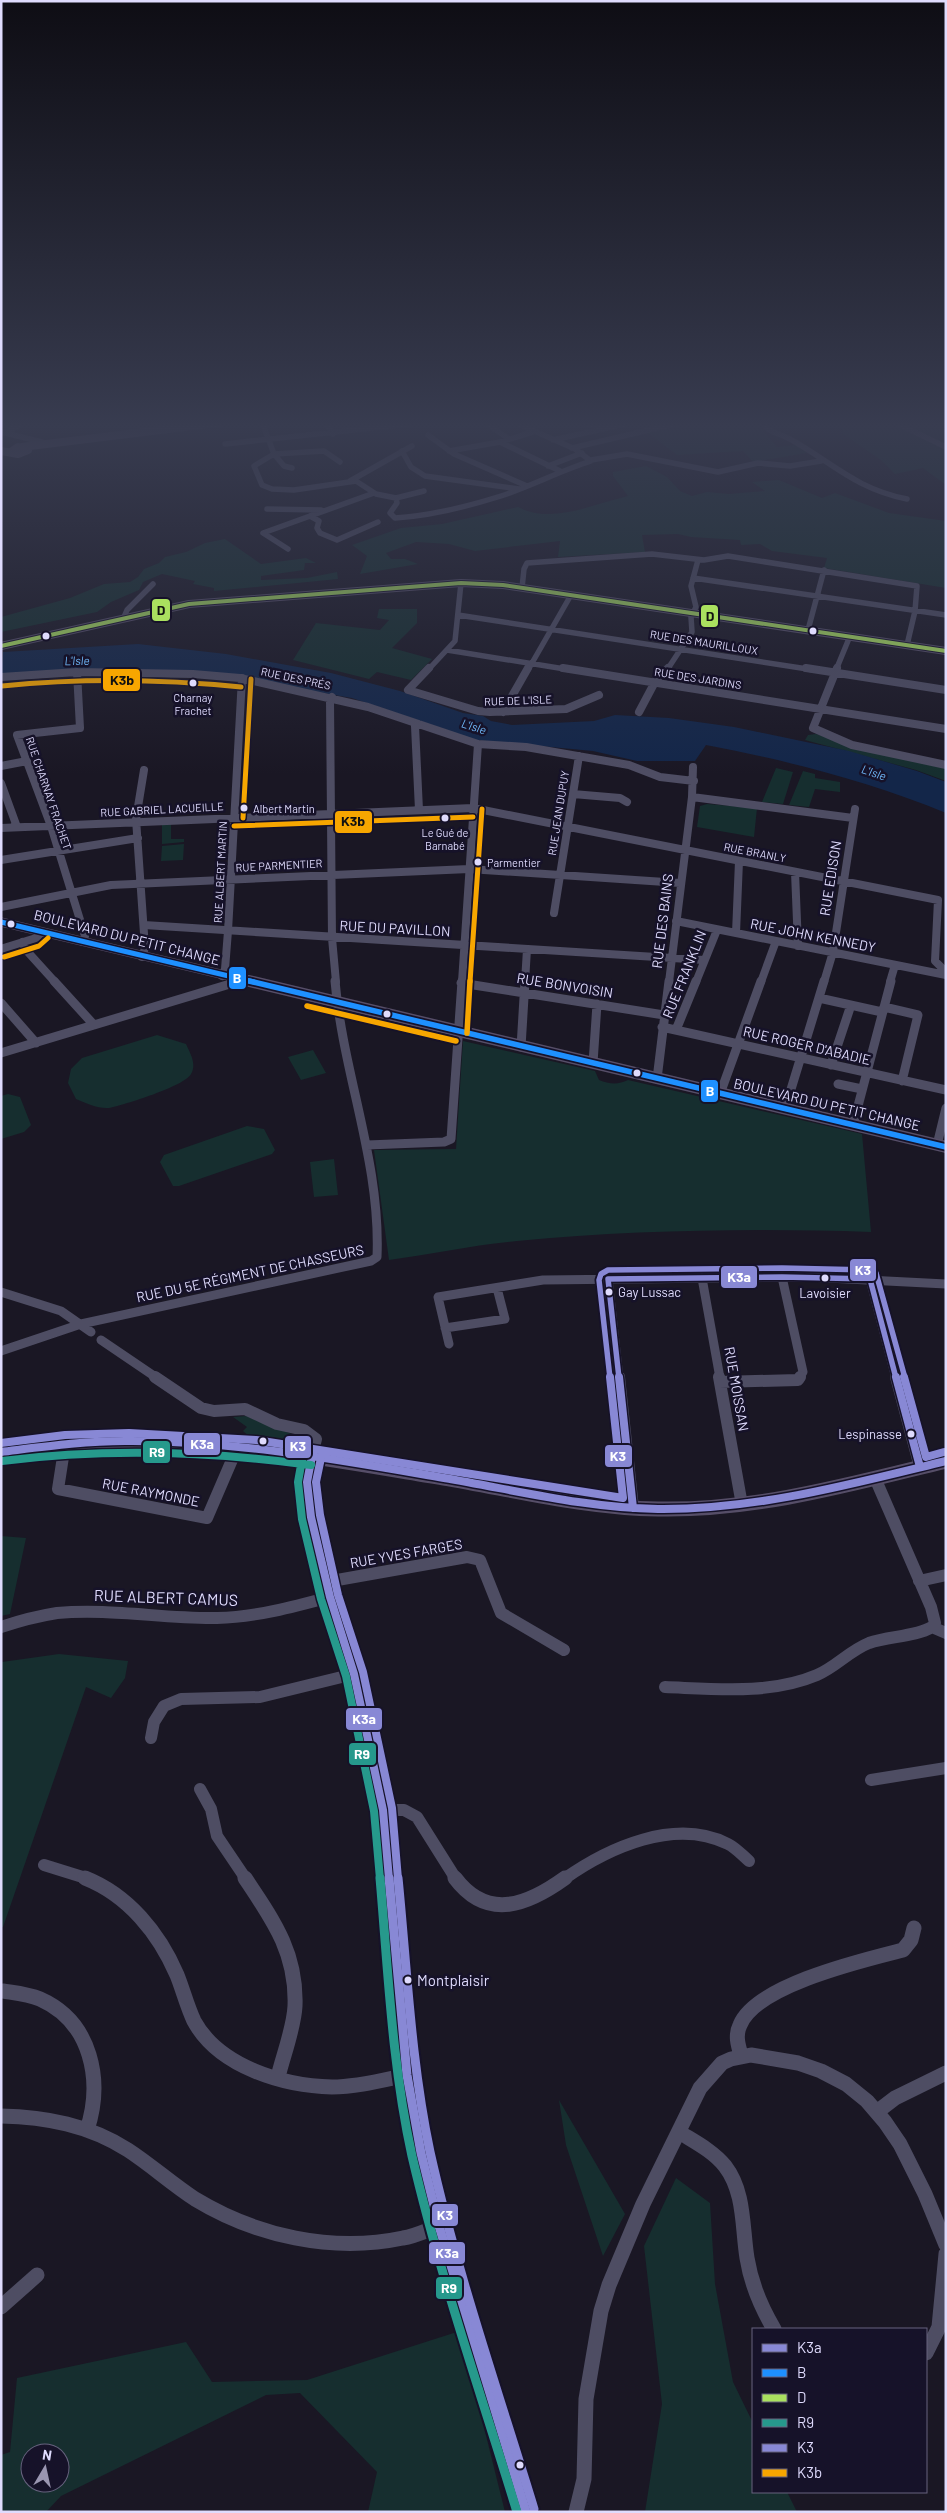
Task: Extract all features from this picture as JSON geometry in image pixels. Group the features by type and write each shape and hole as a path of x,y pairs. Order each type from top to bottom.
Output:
{"main road":[{"path":"4,645 189,604 461,583 522,588 946,650"},
{"name":"BOULEVARD DU PETIT CHANGE","path":"1,922 338,1004 941,1146"},
{"path":"1,1452 65,1444 160,1441 238,1446 312,1456 634,1508 681,1510 742,1505 802,1495 946,1461"}],"street":[{"path":"273,539 288,548"},
{"path":"328,544 337,540"},
{"path":"522,588 524,569 527,563 652,554 698,560 728,556 824,570 917,586 916,611 907,645"},
{"path":"639,712 654,683 682,649 692,632 691,617 696,607 692,590 693,578 698,560"},
{"path":"808,630 824,570"},
{"path":"693,578 946,615"},
{"path":"447,650 455,642 461,583"},
{"path":"124,617 127,610 153,584"},
{"path":"503,712 571,595"},
{"name":"RUE DES MAURILLOUX","path":"458,615 946,690"},
{"path":"850,636 813,726 814,729 852,745 945,763"},
{"name":"RUE DES JARDINS","path":"447,650 946,729"},
{"name":"RUE DE L'ISLE","path":"447,650 408,690 478,711 503,712 566,708 599,695"},
{"name":"RUE DES PRÉS","path":"1,678 25,674 78,672 193,674 242,678 332,697 478,744 526,747 629,764 660,777 694,781"},
{"name":"RUE CHARNAY FRACHET","path":"78,672 80,728 17,735 51,826 85,936 83,942"},
{"name":"RUE ALBERT MARTIN","path":"222,976 225,969 228,930 242,678"},
{"path":"698,698 702,690"},
{"name":"RUE DU 5E RÉGIMENT DE CHASSEURS","path":"1,1351 81,1324 372,1262 378,1257 379,1248 367,1145 338,1004 332,938 330,700 332,697"},
{"path":"418,724 415,726 419,810"},
{"path":"367,1145 444,1142 451,1139 478,744"},
{"name":"RUE JEAN DUPUY","path":"554,913 579,756"},
{"path":"1,766 27,761"},
{"name":"RUE DES BAINS","path":"657,1079 662,1026 694,781 693,767"},
{"path":"142,957 145,948 137,822 144,770"},
{"path":"1,783 17,827"},
{"path":"573,794 620,798 627,802"},
{"name":"RUE EDISON","path":"692,797 854,814 833,952 785,1109"},
{"name":"RUE GABRIEL LACUEILLE","path":"1,828 473,808 567,827"},
{"name":"RUE BRANLY","path":"567,827 938,900 941,921"},
{"path":"1,860 138,838"},
{"path":"736,933 739,861"},
{"name":"RUE PARMENTIER","path":"1,907 99,886 332,874 469,870 560,874 680,883"},
{"path":"795,872 798,946"},
{"name":"RUE JOHN KENNEDY","path":"676,921 946,974"},
{"path":"941,921 935,961 946,974"},
{"name":"RUE DU PAVILLON","path":"144,925 704,960"},
{"name":"RUE FRANKLIN","path":"676,1030 717,930"},
{"path":"1,950 36,938 42,932"},
{"path":"720,1094 776,941"},
{"path":"22,942 26,950 94,1025"},
{"path":"521,1047 527,949"},
{"path":"853,1125 894,965"},
{"path":"1,1053 230,984 235,979"},
{"name":"RUE BONVOISIN","path":"461,983 664,1015"},
{"path":"819,998 850,1005 918,1015 902,1081"},
{"path":"1,1003 36,1044"},
{"path":"593,1064 597,1004"},
{"path":"832,1065 850,1005"},
{"name":"RUE ROGER D'ABADIE","path":"662,1026 946,1090"},
{"path":"838,1084 862,1090"},
{"path":"941,1146 946,1108"},
{"path":"720,1382 798,1380 803,1372 782,1277"},
{"path":"449,1344 438,1297 535,1280 782,1277 870,1279 946,1284"},
{"name":"RUE MOISSAN","path":"702,1278 742,1505"},
{"path":"608,1279 634,1508"},
{"path":"870,1279 920,1467"},
{"path":"445,1328 505,1319 497,1288"},
{"path":"1,1292 53,1307 91,1332"},
{"path":"101,1340 201,1408 214,1411 245,1409 277,1424 310,1433 316,1440 307,1482 307,1495 326,1582 354,1674 382,1810 407,2075 421,2153 439,2226 526,2512"},
{"name":"RUE RAYMONDE","path":"65,1444 58,1489 207,1518 238,1446"},
{"path":"874,1478 933,1613 935,1623 932,1627"},
{"name":"RUE YVES FARGES","path":"326,1582 467,1557 474,1558 480,1560 501,1613 564,1650"},
{"path":"919,1581 946,1575"},
{"name":"RUE ALBERT CAMUS","path":"1,1627 38,1616 87,1610 142,1615 241,1616 330,1597"},
{"path":"665,1687 730,1689 788,1684 819,1675 850,1652 877,1640 932,1627 946,1632"},
{"path":"151,1738 154,1722 164,1706 181,1699 260,1697 354,1674"},
{"path":"871,1780 946,1768"},
{"path":"200,1789 211,1809 217,1836 274,1922 283,1939 293,1970 295,2008 278,2077"},
{"path":"382,1810 400,1808 415,1815 460,1884 470,1896 485,1903 504,1905 522,1902 619,1847 647,1839 668,1836 709,1838 729,1844 749,1861"},
{"path":"44,1865 82,1874 115,1893 141,1916 160,1942 194,2021 204,2035 237,2062 278,2077 316,2086 334,2087 407,2075"},
{"path":"741,2055 737,2041 740,2022 761,2000 833,1970 903,1950 910,1944 914,1936 914,1928"},
{"path":"3,1991 42,2000 61,2013 79,2033 87,2047 96,2088 96,2103 87,2130"},
{"path":"576,2512 584,2479 586,2399 601,2311 625,2244 679,2132 708,2075 728,2060 741,2055 766,2056 823,2071 857,2091 878,2111 899,2140 921,2185 946,2245"},
{"path":"878,2111 896,2098 946,2073"},
{"path":"1,2116 29,2117 87,2130 105,2137 196,2200 241,2223 272,2234 320,2242 375,2242 402,2239 439,2226"},
{"path":"679,2132 713,2153 726,2167 735,2184 753,2285 762,2311 773,2328"},
{"path":"927,2352 939,2327 946,2254"},
{"path":"1,2307 37,2275"}],"green space":[{"path":"225,539 261,564 306,558 316,563 305,563 304,570 261,576 261,580 307,578 337,572 338,579 214,591 214,588 193,584 195,581 162,574 143,582 139,590 111,602 97,612 1,632 1,617 70,598 104,584 130,582 138,577 144,569 159,563 165,557 186,552 205,543"},
{"path":"369,539 643,539 645,552 558,557 560,541 475,551 449,544 416,542 386,553 391,559 405,559 418,564 360,574 367,556 352,545"},
{"path":"728,539 946,539 946,588 824,568 827,558 772,551 760,544 741,545 740,540"},
{"path":"379,609 417,609 417,623 392,648 432,659 411,680 377,672 369,679 293,660 316,623 380,630 389,620 377,618"},
{"path":"816,734 860,749 946,768 946,781 916,770 805,740 808,735"},
{"path":"776,768 793,772 783,804 762,802"},
{"path":"803,771 815,774 815,778 840,782 840,792 815,789 809,807 789,805"},
{"path":"707,804 757,808 754,837 697,827 700,806"},
{"path":"171,823 171,839 184,839 184,842 162,844 162,824"},
{"path":"184,844 183,860 161,861 162,846"},
{"path":"157,1035 186,1044 192,1059 193,1070 186,1079 153,1094 109,1108 96,1107 76,1099 68,1083 71,1069 82,1058"},
{"path":"463,1041 595,1071 599,1080 606,1082 617,1083 628,1080 862,1134 871,1232 738,1230 605,1234 501,1243 389,1260 374,1150 456,1149"},
{"path":"313,1050 326,1073 301,1080 288,1057"},
{"path":"8,1094 20,1097 31,1125 24,1132 1,1139 1,1096"},
{"path":"247,1126 264,1129 275,1150 272,1154 179,1186 173,1186 160,1162 164,1155"},
{"path":"334,1159 338,1195 314,1197 310,1162"},
{"path":"246,1416 304,1439 303,1443 290,1444 273,1437 250,1437 243,1431 247,1427 233,1417"},
{"path":"1,1536 26,1538 10,1614 1,1616"},
{"path":"59,1654 128,1661 125,1678 111,1698 86,1687 3,1927 1,1927 2,1662"},
{"path":"559,2100 625,2214 603,2256 566,2145"},
{"path":"676,2178 710,2203 715,2284 733,2382 752,2421 752,2493 788,2493 797,2512 645,2512 662,2404 644,2246"},
{"path":"460,2331 505,2512 368,2512 377,2472 300,2393 266,2395 70,2492 70,2443 20,2443 20,2493 67,2493 61,2496 46,2512 1,2512 1,2455 10,2452 17,2378 186,2342 212,2382 307,2380"}],"water":[{"name":"L'Isle","path":"138,644 226,654 331,673 400,691 463,713 483,716 491,721 512,725 594,721 615,715 669,718 734,727 849,751 917,771 946,782 946,813 887,791 828,773 706,745 695,761 637,761 593,751 476,740 352,698 195,671 75,669 1,675 3,652"}],"transit line":[{"name":"D","path":"1,646 189,604 461,583 503,585 946,651"},
{"name":"K3b","path":"243,818 251,679"},
{"name":"K3b","path":"2,686 62,681 152,680 241,687"},
{"name":"K3b","path":"467,1033 482,809"},
{"name":"K3b","path":"234,826 473,817"},
{"name":"B","path":"1,922 946,1147"},
{"name":"K3b","path":"4,957 39,946 48,938"},
{"name":"K3b","path":"307,1006 456,1041"},
{"name":"K3","path":"1,1443 65,1435 129,1433 256,1440 623,1498 599,1280 601,1274 608,1270 782,1268 870,1270 876,1273 926,1457 944,1452"},
{"name":"K3a","path":"608,1279 782,1277 870,1279"},
{"name":"K3a","path":"608,1279 633,1508"},
{"name":"K3a","path":"870,1279 920,1467"},
{"name":"K3a","path":"1,1452 125,1441 206,1444 325,1459 577,1502 658,1509 731,1506 767,1501 839,1487 946,1461"},
{"name":"R9","path":"2,1461 80,1453 156,1452 233,1456 311,1465"},
{"name":"R9","path":"303,1454 298,1482 302,1519 321,1599 346,1676 374,1811 398,2076 412,2155 431,2229 517,2512"},
{"name":"K3a","path":"312,1456 307,1482 311,1517 330,1597 354,1674 383,1810 407,2075 421,2153 439,2226 526,2512"},
{"name":"K3","path":"321,1458 316,1482 320,1515 338,1595 363,1672 392,1808 416,2074 430,2151 447,2224 534,2509"}],"place":[{"name":"Charnay Frachet","path":"193,683"},
{"name":"Albert Martin","path":"244,808"},
{"name":"Le Gué de Barnabé","path":"445,818"},
{"name":"Parmentier","path":"478,862"},
{"name":"Lavoisier","path":"825,1278"},
{"name":"Gay Lussac","path":"609,1292"},
{"name":"Lespinasse","path":"911,1434"},
{"name":"Montplaisir","path":"408,1980"}]}
